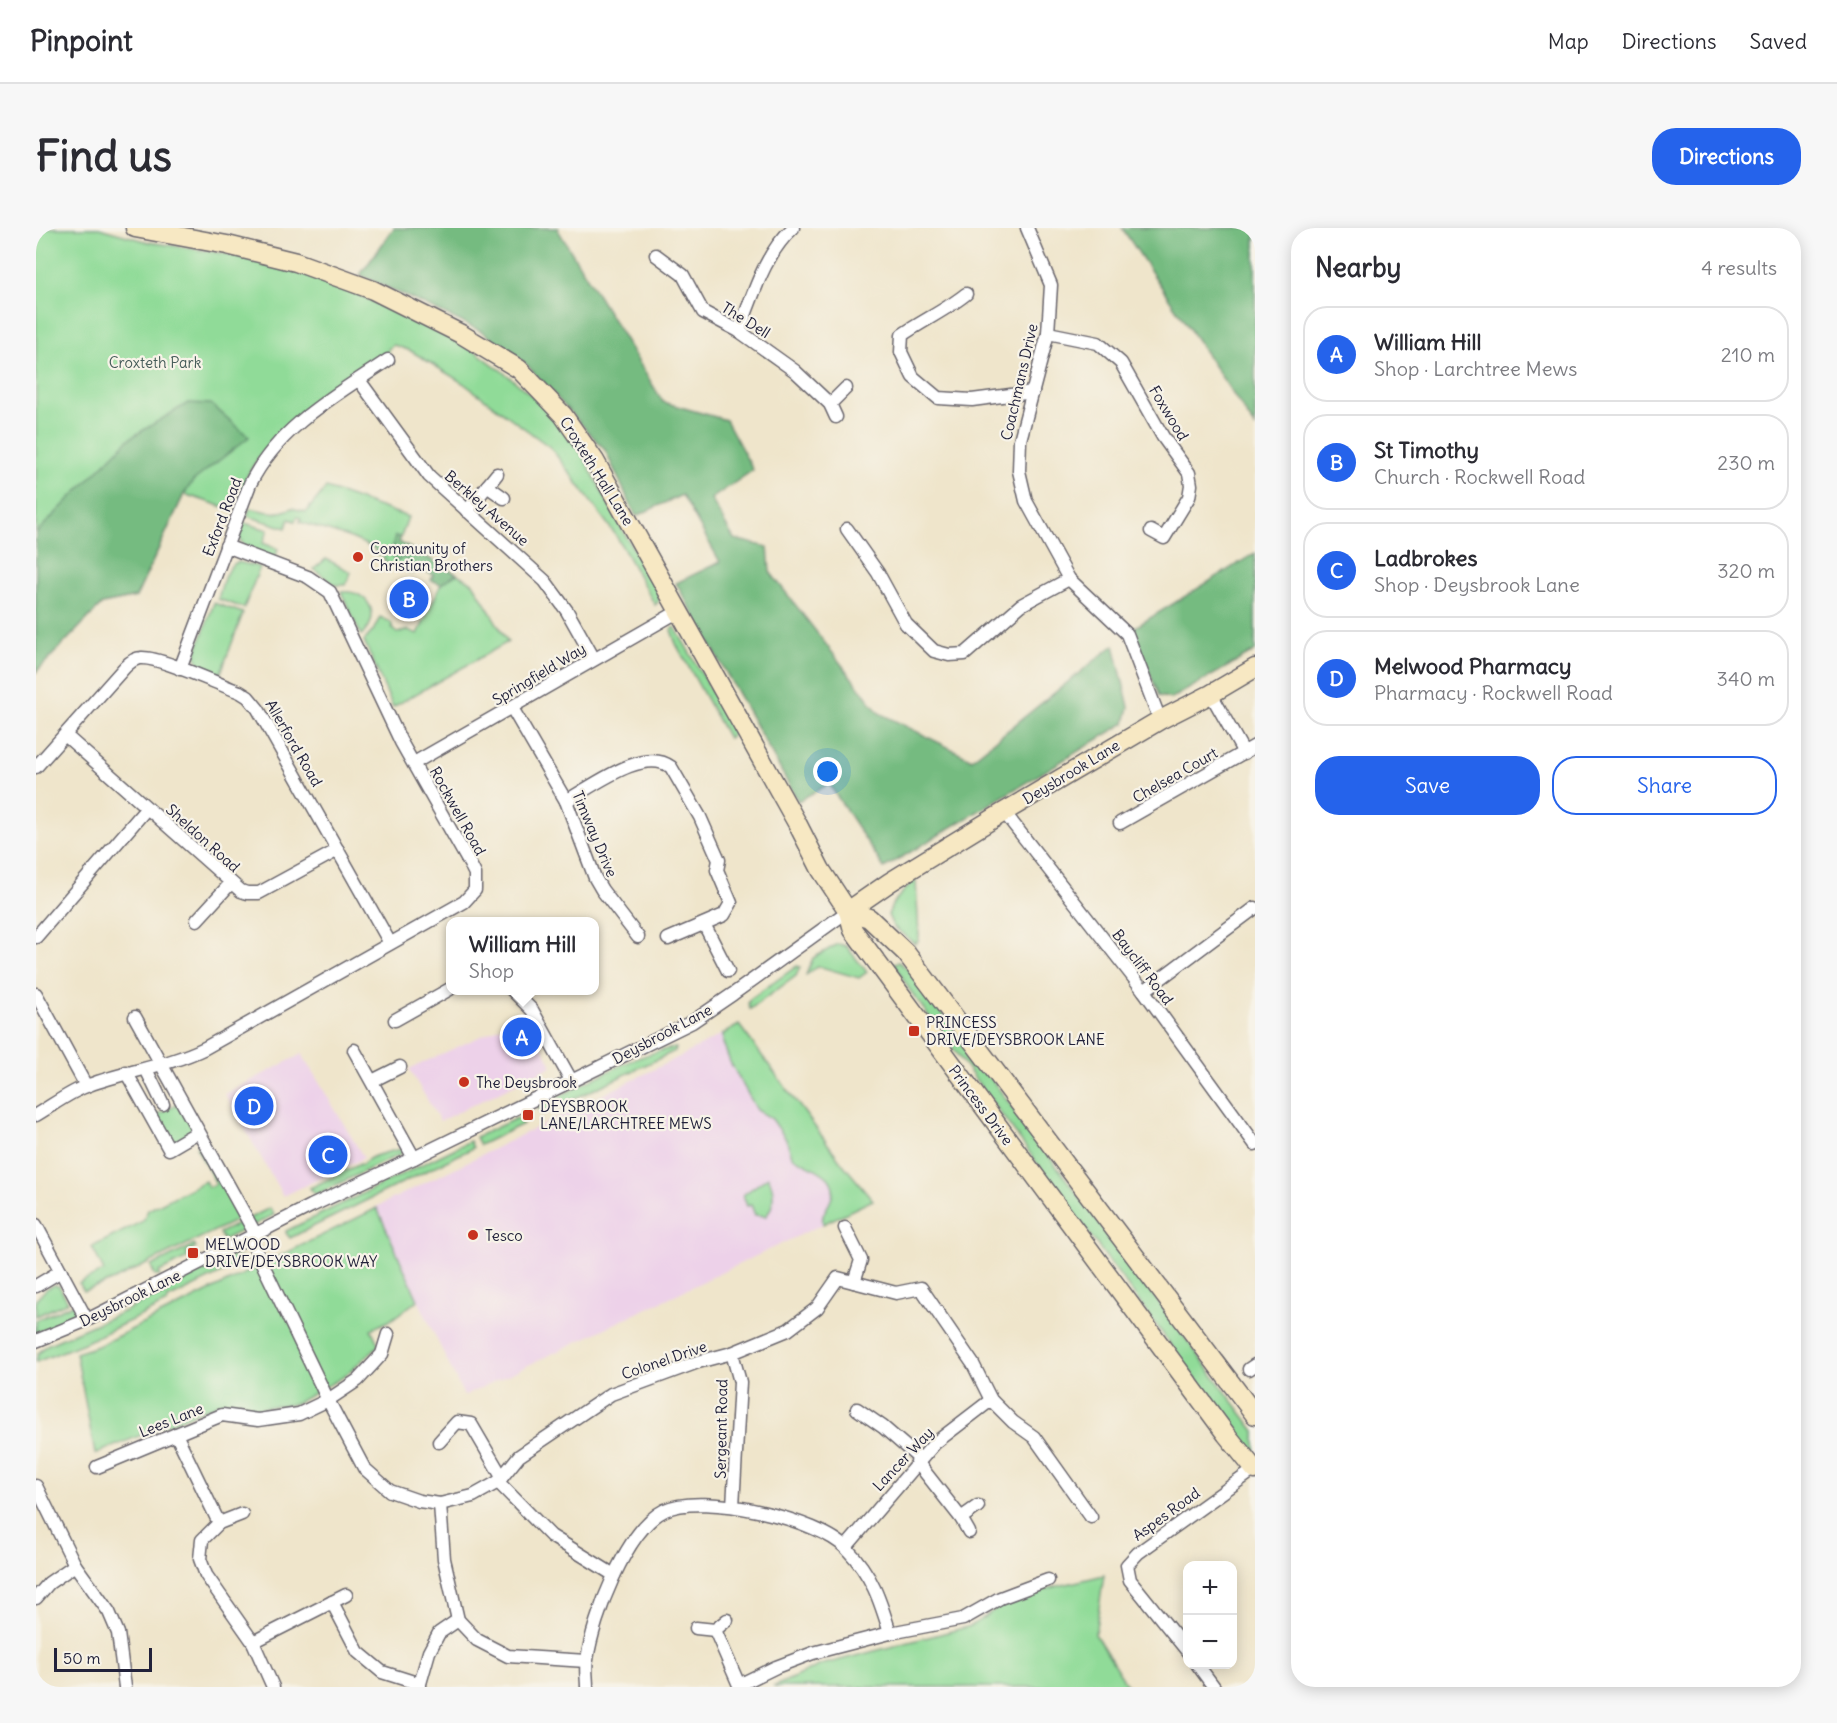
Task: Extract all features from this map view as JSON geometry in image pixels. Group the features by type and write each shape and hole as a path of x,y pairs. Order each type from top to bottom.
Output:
{"street":[{"name":"Croxteth Hall Lane","path":"135,228 274,255 341,277 373,290 461,334 519,369 563,414 580,439 679,611 821,870 848,911"},
{"path":"739,331 763,271 793,228"},
{"name":"Coachmans Drive","path":"1027,228 1051,285 1048,333 1020,440 1019,471 1026,501 1069,579 1127,634 1160,720"},
{"name":"The Dell","path":"656,255 683,275 703,312 739,331 795,372 830,404 836,417"},
{"path":"966,294 949,308 924,320 902,335 901,352 912,377 938,398 972,400 1033,392"},
{"name":"Foxwood","path":"1048,333 1098,343 1121,363 1163,437 1189,472 1191,485 1189,497 1164,538 1151,531"},
{"name":"Exford Road","path":"180,669 250,484 264,460 295,424 388,360"},
{"name":"Berkley Avenue","path":"359,380 429,476 545,580 567,611 594,659"},
{"path":"830,404 846,388"},
{"path":"467,511 497,474"},
{"path":"488,486 504,498"},
{"path":"847,529 878,573 906,624 934,651 949,656 964,654 1021,605 1069,579"},
{"name":"Rockwell Road","path":"36,1115 86,1086 126,1072 177,1060 205,1048 464,902 475,890 475,874 382,705 341,611 330,592 308,577 226,546"},
{"name":"Springfield Way","path":"414,763 679,611"},
{"name":"Allerford Road","path":"36,767 125,667 135,659 148,658 240,692 253,702 390,943"},
{"name":"Deysbrook Lane","path":"36,1341 87,1320 311,1206 693,1021 890,882 1160,720 1255,668"},
{"name":"Chelsea Court","path":"1120,824 1250,750 1210,694"},
{"name":"Timway Drive","path":"512,708 566,801 595,878 638,937"},
{"name":"Sheldon Road","path":"64,735 231,883 247,893 259,893 338,850"},
{"path":"566,801 633,764 649,760 665,762 671,767 700,817 719,860 717,870 731,903 724,915 668,939"},
{"path":"36,937 147,808"},
{"name":"Baycliff Road","path":"1004,812 1144,991 1255,1144"},
{"path":"197,920 231,883"},
{"path":"1144,991 1254,909"},
{"name":"Princess Drive","path":"848,911 868,918 906,953 1255,1415"},
{"name":"Princess Drive","path":"848,911 853,930 880,969 1226,1434 1255,1469"},
{"path":"704,924 728,971"},
{"path":"880,969 881,962 888,952 906,953"},
{"path":"395,1020 446,991"},
{"path":"36,994 86,1086"},
{"path":"517,995 529,1006 571,1080"},
{"path":"135,1017 253,1237"},
{"path":"354,1050 414,1158"},
{"path":"372,1081 400,1067"},
{"path":"146,1069 163,1104"},
{"path":"126,1072 168,1149 198,1132"},
{"path":"36,1225 87,1320"},
{"path":"845,1228 861,1260 854,1282 896,1293 921,1288 973,1364 991,1400 1013,1422 1034,1437 1091,1517"},
{"name":"Colonel Drive","path":"253,1237 328,1400 363,1468 390,1491 419,1501 440,1504 473,1496 500,1479 519,1456 611,1394 698,1362 732,1353 788,1330 817,1308 838,1278 854,1282"},
{"path":"36,1286 61,1271"},
{"path":"328,1400 358,1380 382,1354 388,1334"},
{"name":"Sergeant Road","path":"732,1353 740,1382 734,1506"},
{"name":"Lees Lane","path":"97,1467 222,1415 258,1420 289,1416 299,1414 328,1400"},
{"name":"Lancer Way","path":"846,1546 935,1443 991,1400"},
{"path":"857,1409 884,1428 918,1461 969,1532"},
{"path":"440,1442 457,1422 471,1424 500,1479 551,1536 614,1575"},
{"path":"176,1434 219,1523"},
{"name":"Aspes Road","path":"1183,1646 1130,1580 1127,1565 1138,1553 1255,1469"},
{"path":"36,1486 75,1566 110,1612 118,1634 125,1687"},
{"path":"587,1687 586,1661 598,1614 614,1575 642,1528 666,1509 694,1503 734,1506 786,1518 828,1534 846,1546 868,1574 879,1596 890,1633"},
{"path":"440,1504 444,1559 458,1620 477,1640 508,1656 586,1661"},
{"path":"961,1518 978,1506"},
{"path":"242,1514 219,1523 202,1540 200,1559 206,1575 253,1642 273,1687"},
{"path":"36,1598 49,1583 75,1566"},
{"path":"715,1630 739,1684 813,1653 890,1633 963,1619 1000,1598 1048,1580"},
{"path":"253,1642 346,1595"},
{"path":"332,1602 358,1652 382,1672 419,1685 429,1652 439,1633 458,1620"},
{"path":"696,1629 715,1630 727,1620"},
{"path":"1200,1669 1214,1687"}],"shaded area":[{"path":"527,1015 552,1066 440,1121 409,1069"},
{"path":"739,1025 842,1163 873,1200 464,1396 374,1208"},
{"path":"302,1054 364,1158 283,1196 225,1094"}],"green space":[{"name":"Croxteth Park","path":"36,228 99,228 149,242 227,254 295,270 353,292 451,337 475,351 553,414 583,456 625,535 659,590 659,601 655,605 615,534 551,448 463,383 411,351 394,345 388,349 389,352 311,406 275,438 247,476 233,510 184,494 136,597 102,604 36,672"},
{"path":"394,228 559,228 558,230 663,402 726,420 753,470 711,499 734,539 768,547 770,572 879,713 972,759 1114,645 1129,707 1125,723 884,868 829,784 798,801 676,583 720,562 682,495 636,516 605,450 526,364 481,331 360,275"},
{"path":"1122,228 1255,228 1255,427"},
{"path":"188,403 211,404 249,437 193,481 184,494 136,597 102,604 36,672 36,533 130,438"},
{"path":"326,488 408,517 401,537 395,537 392,548 401,558 406,557 407,565 417,567 413,574 384,561 385,558 375,553 376,549 351,538 300,522 301,518 297,517 295,521 289,519 286,528 247,516 250,508 276,513 292,508 306,512"},
{"path":"241,522 268,530 263,543 278,549 275,559 247,548 240,538"},
{"path":"395,536 401,537 399,542 457,574 441,584 431,580 433,575 417,567 411,569 408,567 406,557 396,561 392,552"},
{"path":"1255,553 1255,651 1171,699 1159,696 1132,629"},
{"path":"326,559 351,572 346,585 335,585 314,569"},
{"path":"238,562 260,567 244,608 218,599 227,572 233,564"},
{"path":"457,574 473,583 508,642 393,707 364,641 373,631 380,617 391,622 397,633 408,630 418,634 442,582"},
{"path":"341,592 360,595 370,607 371,622 361,635"},
{"path":"214,603 243,613 220,675 201,667 195,655"},
{"path":"675,627 733,729 734,733 728,738 676,644 671,630"},
{"path":"913,881 916,881 919,936 915,944 893,926 888,915 893,903"},
{"path":"838,944 846,946 867,972 859,978 818,966 806,975 813,958"},
{"path":"899,962 911,972 1255,1431 1255,1451 1246,1447 909,989 894,963"},
{"path":"797,966 800,967 796,976 750,1009 748,1004 750,999"},
{"path":"739,1025 842,1163 873,1200 823,1224 823,1215 833,1192 832,1184 822,1173 792,1156 786,1139 772,1119 757,1110 730,1062 723,1043 723,1034"},
{"path":"676,1048 675,1051 542,1114 538,1107 643,1056"},
{"path":"179,1103 196,1131 171,1146 153,1117"},
{"path":"517,1118 523,1124 480,1145 476,1137"},
{"path":"470,1141 473,1148 290,1238 286,1233 286,1231"},
{"path":"202,1144 243,1217 114,1280 84,1291 79,1283 104,1271 92,1247 143,1221 148,1210 205,1181 208,1187 216,1184 196,1147"},
{"path":"404,1148 401,1154 319,1193 315,1194 310,1188 362,1165 375,1156"},
{"path":"768,1177 773,1192 771,1207 766,1216 755,1215 751,1205 747,1206 743,1195"},
{"path":"270,1208 274,1215 223,1240 219,1233"},
{"path":"377,1208 418,1300 389,1321 371,1329 379,1345 345,1376 295,1404 257,1408 220,1403 95,1454 76,1353 98,1346"},
{"path":"194,1245 196,1248 186,1253 188,1258 159,1272 160,1276 155,1276 151,1266"},
{"path":"231,1257 248,1260 84,1343 36,1362 38,1354 47,1345 125,1311"},
{"path":"54,1285 59,1286 68,1302 36,1316 36,1300 46,1289"},
{"path":"73,1304 76,1308 70,1319 36,1333 36,1320"},
{"path":"1104,1575 1095,1634 1128,1687 773,1687 821,1665 971,1626 1013,1597"}],"place":[{"name":"Community of Christian Brothers","path":"358,557"},
{"name":"St Timothy","path":"409,599"},
{"name":"PRINCESS DRIVE/DEYSBROOK LANE","path":"914,1031"},
{"name":"William Hill","path":"522,1037"},
{"name":"The Deysbrook","path":"464,1082"},
{"name":"Melwood Pharmacy","path":"254,1106"},
{"name":"DEYSBROOK LANE/LARCHTREE MEWS","path":"528,1115"},
{"name":"Ladbrokes","path":"328,1155"},
{"name":"Tesco","path":"473,1235"},
{"name":"MELWOOD DRIVE/DEYSBROOK WAY","path":"193,1253"}]}
